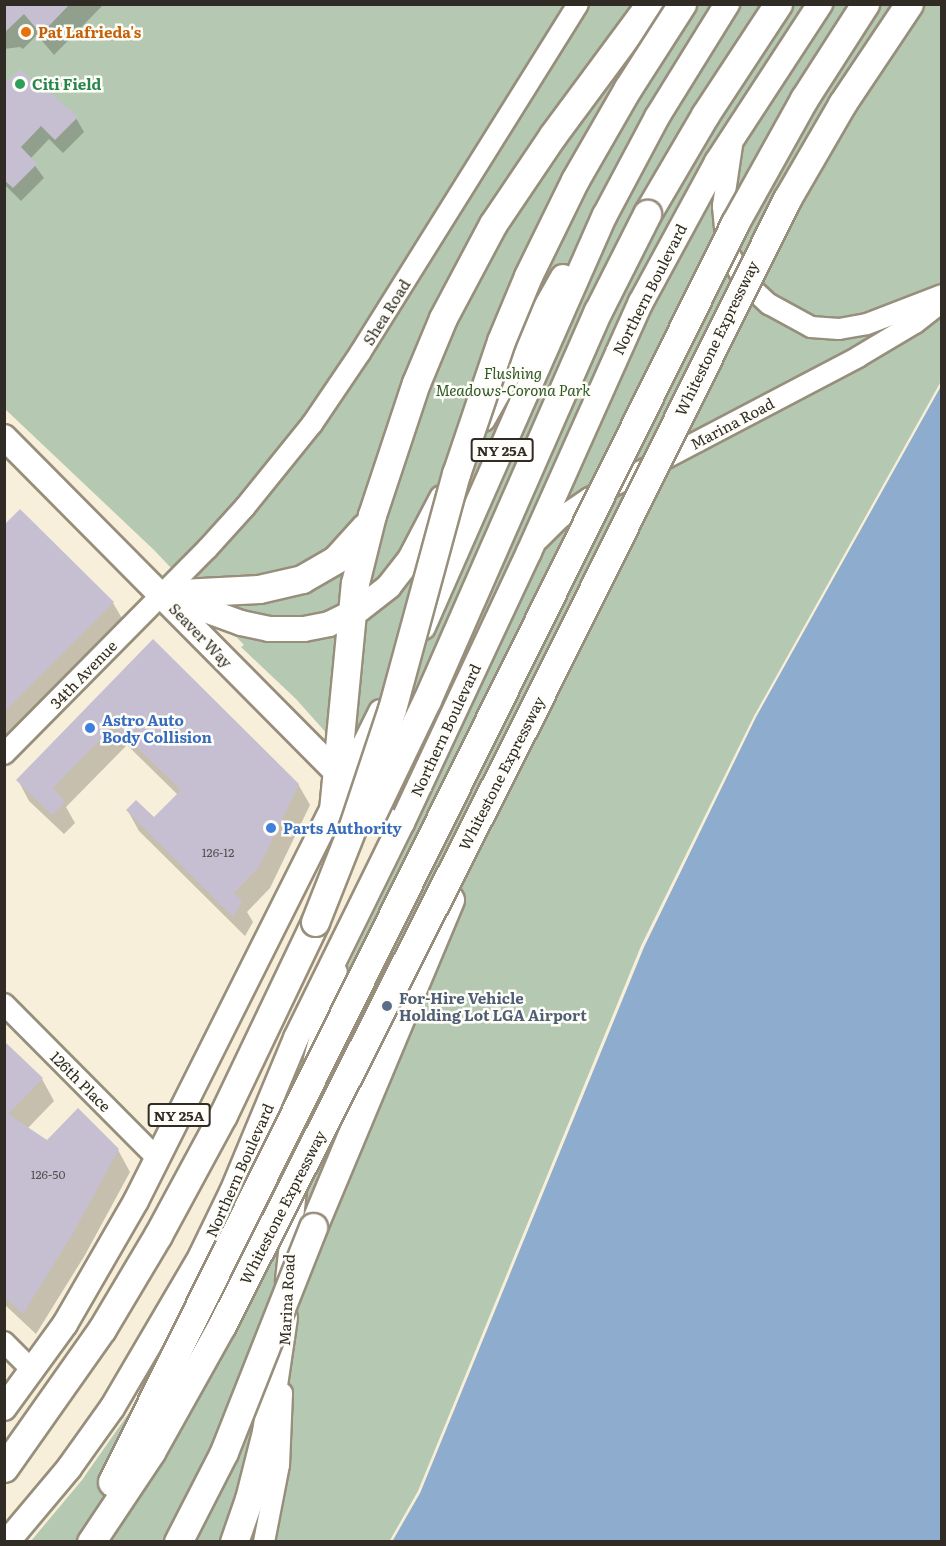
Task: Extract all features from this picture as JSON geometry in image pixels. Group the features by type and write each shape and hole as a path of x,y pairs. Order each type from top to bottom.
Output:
{"highway":[{"path":"333,810 341,778 350,615 358,568 404,417 443,318 493,224 553,135 650,4"},
{"path":"315,922 353,826 389,719 458,466 505,333 543,243 575,180 616,108 682,4"},
{"path":"10,1461 102,1329 163,1227 233,1094 315,922 412,734 572,368 630,245 705,115 778,4"},
{"path":"80,1542 168,1372 735,223 794,115 865,4"},
{"name":"Whitestone Expressway","path":"91,1542 151,1452 222,1325 527,722 778,216 842,104 909,4"},
{"path":"162,594 259,590 302,579 336,559 356,538 372,516"},
{"path":"178,1542 224,1452 368,1091 527,722"},
{"path":"234,1542 265,1439 283,1317"}],"main road":[{"name":"NY 25A","path":"341,778 448,573 590,248 657,117 727,4"},
{"name":"Northern Boulevard","path":"7,1542 91,1439 143,1358 184,1286 232,1192 296,1038 402,823 529,552 637,310 676,234 737,129 813,13"},
{"path":"162,594 241,623 275,630 318,627 350,615 384,591 410,559 518,354 657,117"},
{"name":"Seaver Way","path":"4,437 382,818 402,823"},
{"name":"NY 25A","path":"4,1408 33,1371 89,1284 158,1158 333,810"}],"street":[{"name":"Shea Road","path":"162,594 245,507 334,393 578,4"},
{"path":"737,129 726,175 724,234 731,261 754,293 782,314 823,329 858,326 942,295"},
{"name":"Marina Road","path":"529,552 549,527 590,498 858,357 915,323 942,302"},
{"name":"34th Avenue","path":"4,754 162,594"},
{"name":"Marina Road","path":"264,1542 279,1458 283,1317 293,1200 312,1067 324,1013 354,920"},
{"name":"126th Place","path":"4,1004 158,1158"},
{"path":"4,1342 33,1371"}],"green space":[{"name":"Flushing Meadows-Corona Park","path":"4,5 941,5 941,386 420,1493 392,1541 31,1541 82,1480 140,1397 258,1176 288,1089 414,831 296,699 241,647 244,645 154,550 5,409"}],"water":[{"path":"941,386 941,1541 392,1542 420,1493 644,947 756,717"}],"pier":[{"path":"940,383 941,386 756,717 644,947 420,1493 392,1541 389,1542 418,1491 641,946 754,716"}],"building":[{"path":"4,4 70,4 41,34 24,14 4,33"},
{"path":"20,69 45,94 48,91 78,117 55,140 41,126 21,147 37,164 13,188 4,180 4,84"},
{"path":"20,509 114,602 4,712 4,525"},
{"path":"153,639 299,784 259,867 234,893 242,901 233,917 126,810 136,800 154,817 181,790 114,725 53,788 65,802 52,815 16,780"},
{"path":"4,1041 43,1078 8,1114 47,1140 78,1108 119,1149 73,1233 23,1314 4,1296"}],"place":[{"name":"Pat Lafrieda's","path":"26,32"},
{"name":"Citi Field","path":"20,84"},
{"name":"Astro Auto Body Collision","path":"90,728"},
{"name":"Parts Authority","path":"271,828"},
{"name":"For-Hire Vehicle Holding Lot LGA Airport","path":"387,1006"}]}
